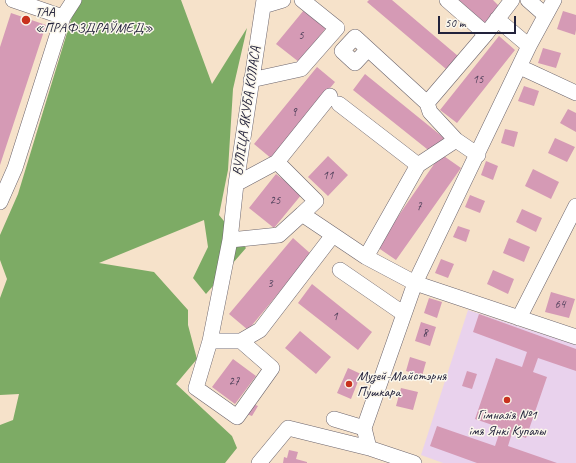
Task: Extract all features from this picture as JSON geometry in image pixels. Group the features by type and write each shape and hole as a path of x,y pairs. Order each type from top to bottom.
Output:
{"street":[{"path":"13,0 63,17"},
{"path":"0,202 15,168 63,17 74,0"},
{"path":"263,3 283,0"},
{"path":"251,80 301,69 337,28 302,0"},
{"path":"447,0 486,34"},
{"path":"427,103 486,34 512,0"},
{"path":"528,0 545,15"},
{"path":"369,448 364,428 415,283 478,155 529,46 554,0"},
{"name":"ВУЛІЦА ЯКУБА КОЛАСА","path":"236,184 263,3"},
{"path":"497,20 529,46"},
{"path":"368,49 427,103 430,112 456,140 478,155"},
{"path":"520,67 576,94"},
{"path":"230,240 279,235 316,201 277,162 334,100 418,165"},
{"path":"366,257 418,165 456,140"},
{"name":"ВУЛІЦА ЯКУБА КОЛАСА","path":"236,184 277,162"},
{"path":"236,184 230,240 210,341 196,388 237,417 272,368 241,341"},
{"path":"519,318 576,206"},
{"path":"302,214 366,257 415,283 576,337"},
{"path":"210,341 241,341 260,330 333,235"},
{"path":"340,270 404,314"},
{"path":"334,419 364,428"},
{"path":"259,463 288,428 369,448 414,463"}],"shaded area":[{"name":"Гімназія №1 імя Янкі Купалы","path":"468,310 576,345 576,463 443,463 421,455"}],"green space":[{"path":"77,0 181,0 212,84 247,28 233,89 228,170 219,215 246,248 206,294 193,278 208,247 204,220 99,263 154,272 188,310 188,325 197,359 176,384 232,436 237,448 225,463 0,463 0,425 13,420 19,394 0,395 0,298 7,279 0,260 0,235 18,194"}],"building":[{"path":"369,0 392,0 458,56 446,69 367,2"},
{"path":"459,0 493,0 500,7 485,24"},
{"path":"304,10 326,28 299,62 276,44"},
{"path":"563,11 576,15 575,35 557,29"},
{"path":"11,13 46,25 0,165 0,47"},
{"path":"499,36 515,50 457,123 440,110"},
{"path":"543,48 561,53 556,68 538,63"},
{"path":"317,67 335,82 272,159 254,144"},
{"path":"365,74 444,138 432,153 353,90"},
{"path":"524,86 539,91 534,106 518,101"},
{"path":"568,109 576,113 576,132 560,123"},
{"path":"505,129 518,132 514,147 501,143"},
{"path":"555,138 575,147 567,162 548,153"},
{"path":"441,154 461,168 396,260 377,247"},
{"path":"328,156 348,175 328,196 308,177"},
{"path":"486,161 498,166 493,180 481,175"},
{"path":"533,169 559,182 551,199 525,186"},
{"path":"276,174 302,194 274,228 249,208"},
{"path":"470,195 485,201 480,213 465,207"},
{"path":"522,209 542,218 536,232 516,222"},
{"path":"458,226 470,230 466,242 453,237"},
{"path":"293,238 311,254 248,330 229,314"},
{"path":"509,238 530,247 524,262 503,253"},
{"path":"441,259 454,264 448,278 435,273"},
{"path":"493,270 514,279 508,294 487,284"},
{"path":"312,284 372,332 358,350 298,303"},
{"path":"551,292 575,299 569,318 545,312"},
{"path":"429,298 442,302 437,318 424,313"},
{"path":"479,314 576,349 576,371 538,358 533,372 547,377 526,438 512,433 508,446 557,463 477,463 430,446 437,426 495,446 501,428 475,419 496,358 522,367 527,352 473,332"},
{"path":"421,322 436,327 430,346 415,341"},
{"path":"300,331 331,357 316,374 285,348"},
{"path":"410,357 426,362 422,376 406,371"},
{"path":"233,359 256,376 235,404 212,387"},
{"name":"Музей-Майстэрня Пушкара","path":"348,368 361,374 351,399 337,393"},
{"path":"467,371 477,374 472,389 462,386"},
{"path":"401,388 418,392 413,410 396,406"},
{"path":"253,404 258,406 252,416 247,414"},
{"path":"289,450 298,452 296,459 307,463 283,463 284,457 287,458"}],"place":[{"name":"ТАА «ПРАФЗДРАЎМЕД»","path":"26,20"},
{"name":"Музей-Майстэрня Пушкара","path":"349,384"},
{"name":"Гімназія №1 імя Янкі Купалы","path":"507,400"}]}
